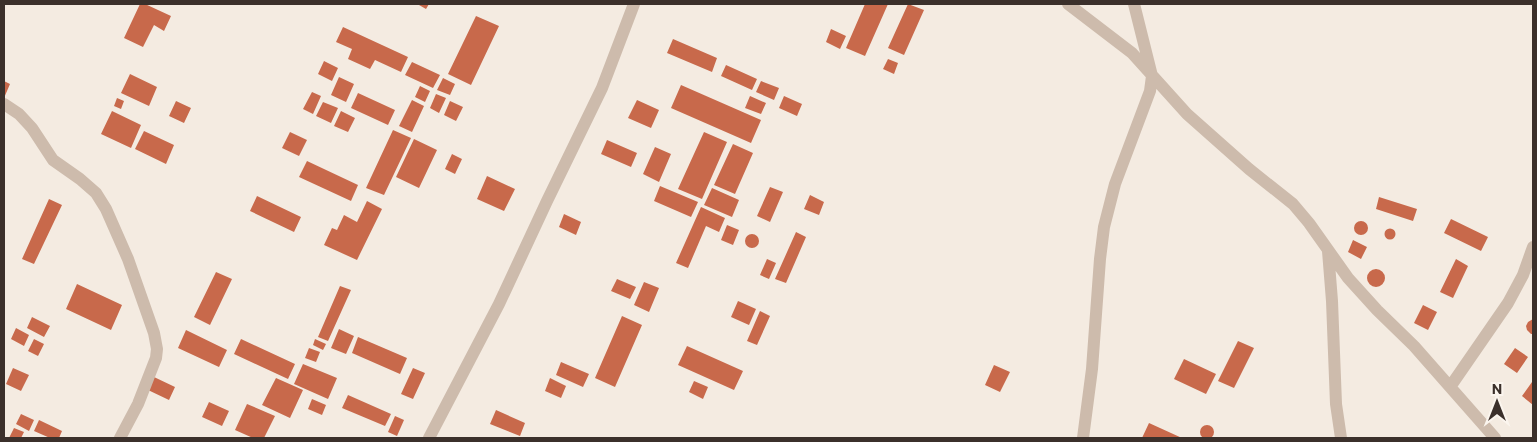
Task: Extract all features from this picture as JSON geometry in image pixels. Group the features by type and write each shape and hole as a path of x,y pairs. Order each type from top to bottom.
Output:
{"street":[{"path":"429,438 499,304 602,88 634,4"},
{"path":"1068,4 1132,52 1152,76 1193,118 1249,169 1293,204 1309,223 1348,278 1414,346 1495,438"},
{"path":"1083,438 1092,369 1104,227 1114,184 1150,91 1152,76 1134,4"},
{"path":"4,104 20,114 32,128 53,160 96,193 106,208 128,259 154,332 157,349 156,358 138,404 120,438"},
{"path":"1450,387 1508,303 1523,274 1533,247"},
{"path":"1328,251 1336,404 1341,438"}],"building":[{"path":"140,4 145,4 171,16 164,31 154,25 143,47 124,38"},
{"path":"420,4 429,4 426,9"},
{"path":"865,4 888,4 865,56 846,48"},
{"path":"908,4 924,10 904,55 888,48"},
{"path":"476,16 499,26 471,85 448,74"},
{"path":"343,27 408,57 401,72 375,60 370,69 348,59 352,49 336,42"},
{"path":"831,29 846,36 840,49 826,42"},
{"path":"673,39 717,58 712,72 667,53"},
{"path":"888,59 898,63 894,74 883,69"},
{"path":"324,61 338,68 332,81 318,74"},
{"path":"412,62 440,75 433,88 405,75"},
{"path":"726,65 757,79 752,90 721,76"},
{"path":"130,74 157,87 149,106 121,93"},
{"path":"339,77 354,84 346,102 331,95"},
{"path":"443,78 455,84 450,95 437,90"},
{"path":"4,81 10,84 4,98"},
{"path":"761,81 779,88 774,100 756,92"},
{"path":"681,85 761,120 751,143 671,108"},
{"path":"420,86 430,91 425,102 415,97"},
{"path":"312,92 321,96 313,114 303,109"},
{"path":"358,93 395,110 388,125 351,108"},
{"path":"436,94 446,98 439,113 430,108"},
{"path":"750,96 766,103 761,114 745,108"},
{"path":"784,96 802,104 797,116 779,108"},
{"path":"117,98 124,101 121,109 114,106"},
{"path":"412,100 424,106 412,132 399,126"},
{"path":"637,100 659,110 651,128 628,118"},
{"path":"176,101 191,108 184,123 169,116"},
{"path":"450,101 463,107 456,121 444,115"},
{"path":"323,102 338,108 331,123 316,116"},
{"path":"112,111 141,125 131,148 101,134"},
{"path":"341,111 355,118 348,132 334,126"},
{"path":"393,130 411,138 384,195 366,188"},
{"path":"144,131 174,145 166,164 135,149"},
{"path":"290,132 307,140 299,156 282,148"},
{"path":"704,132 727,142 702,199 678,189"},
{"path":"414,139 437,150 419,188 396,177"},
{"path":"607,140 637,153 631,167 601,154"},
{"path":"733,144 753,153 735,194 714,185"},
{"path":"655,147 671,154 659,182 643,174"},
{"path":"452,154 462,159 455,174 445,169"},
{"path":"307,161 358,185 351,201 299,177"},
{"path":"487,176 515,189 504,211 477,199"},
{"path":"660,186 698,202 691,217 654,201"},
{"path":"770,187 783,192 770,222 757,216"},
{"path":"712,188 739,200 732,217 704,205"},
{"path":"810,195 824,202 819,215 804,209"},
{"path":"257,196 301,217 294,232 250,211"},
{"path":"1379,197 1417,209 1413,221 1376,209"},
{"path":"49,199 62,205 34,264 22,259"},
{"path":"367,201 382,209 357,260 324,245 332,228 337,230 344,215 357,222"},
{"path":"701,207 725,218 719,232 706,226 688,268 676,263"},
{"path":"564,214 581,222 576,235 559,227"},
{"path":"1451,219 1488,237 1481,251 1444,233"},
{"path":"1358,221 1364,221 1368,228 1364,235 1358,235 1354,231 1354,225"},
{"path":"727,225 739,230 733,245 721,240"},
{"path":"1388,229 1392,229 1395,234 1394,238 1388,239 1385,236 1385,232"},
{"path":"796,232 806,237 786,283 775,279"},
{"path":"752,234 757,236 759,241 757,246 752,248 747,246 745,241 747,236"},
{"path":"1353,240 1367,247 1361,259 1348,252"},
{"path":"767,259 776,263 769,279 760,275"},
{"path":"1456,259 1468,266 1453,298 1440,292"},
{"path":"1376,269 1382,272 1385,278 1382,284 1376,287 1370,284 1367,278 1370,272"},
{"path":"216,272 232,279 210,325 194,317"},
{"path":"617,279 636,287 630,299 611,291"},
{"path":"644,282 659,288 649,312 634,305"},
{"path":"77,284 122,305 111,330 66,309"},
{"path":"340,286 351,290 328,341 318,337"},
{"path":"738,301 756,309 749,325 731,317"},
{"path":"1423,305 1437,312 1428,330 1414,323"},
{"path":"760,311 770,316 757,345 747,341"},
{"path":"622,316 642,325 615,387 595,378"},
{"path":"32,317 50,326 44,337 27,328"},
{"path":"1533,319 1533,334 1531,334 1526,326"},
{"path":"16,328 29,335 24,346 11,339"},
{"path":"339,329 354,336 346,354 331,348"},
{"path":"186,330 227,350 219,367 178,348"},
{"path":"358,337 407,358 400,374 352,353"},
{"path":"34,339 44,344 38,356 28,351"},
{"path":"241,339 295,364 288,379 234,354"},
{"path":"315,339 326,344 323,350 313,345"},
{"path":"1238,341 1254,348 1234,388 1218,381"},
{"path":"687,346 743,371 734,390 678,365"},
{"path":"309,348 320,352 316,362 305,358"},
{"path":"1515,348 1528,357 1517,373 1504,364"},
{"path":"1184,359 1216,374 1206,394 1174,379"},
{"path":"561,362 589,374 583,387 556,375"},
{"path":"303,364 337,378 328,399 294,384"},
{"path":"994,365 1010,372 1000,392 985,385"},
{"path":"13,368 29,375 21,391 6,384"},
{"path":"413,368 425,373 413,399 401,394"},
{"path":"154,377 175,387 169,400 148,390"},
{"path":"276,378 303,390 290,418 262,405"},
{"path":"550,378 566,386 561,398 545,391"},
{"path":"694,381 708,387 703,399 689,392"},
{"path":"1533,383 1533,405 1522,396"},
{"path":"348,395 391,414 385,426 342,408"},
{"path":"312,399 326,405 322,415 308,409"},
{"path":"209,402 229,411 222,426 202,417"},
{"path":"247,404 275,416 264,438 253,438 235,430"},
{"path":"496,410 525,423 520,436 490,424"},
{"path":"21,414 34,420 29,431 16,424"},
{"path":"395,416 404,420 397,436 388,432"},
{"path":"39,420 62,431 59,438 50,438 34,431"},
{"path":"1149,423 1182,438 1142,438"},
{"path":"1204,425 1210,425 1214,432 1210,439 1204,439 1200,435 1200,429"},
{"path":"14,428 24,432 21,438 9,438"}]}
